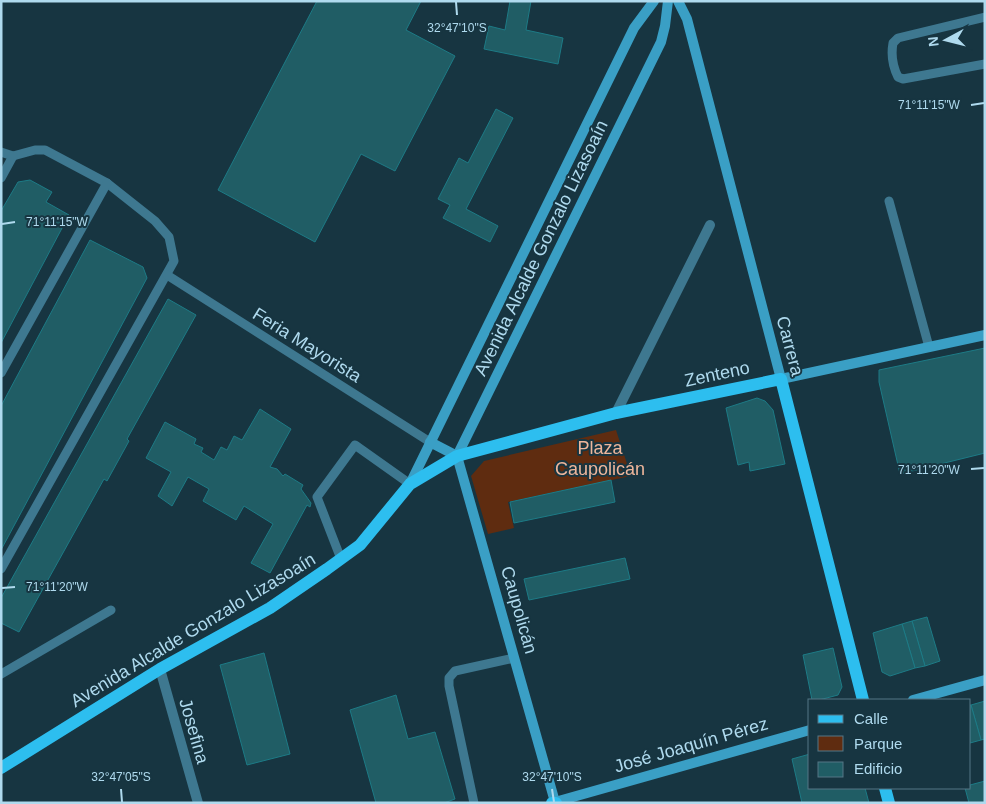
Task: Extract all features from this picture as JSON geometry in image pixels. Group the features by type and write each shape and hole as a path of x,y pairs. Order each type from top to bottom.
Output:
{"main road":[{"name":"Avenida Alcalde Gonzalo Lizasoaín","path":"1,768 160,669 270,608 360,545 410,484 632,33 654,1"},
{"name":"Avenida Alcalde Gonzalo Lizasoaín","path":"410,484 458,456 661,42 668,1"},
{"name":"Carrera","path":"678,1 689,28 863,699"},
{"name":"Zenteno","path":"458,456 616,413 985,335"},
{"path":"430,442 458,456"},
{"name":"Caupolicán","path":"458,456 554,802"},
{"path":"917,699 985,680"},
{"name":"José Joaquín Pérez","path":"554,802 808,731"},
{"path":"885,789 889,803"}],"street":[{"path":"616,413 710,226"},
{"name":"Josefina","path":"160,669 198,803"}],"lane":[{"path":"985,17 898,38 893,43 892,49 895,72 898,78 903,79 985,64"},
{"path":"1,152 13,156 35,150 45,150 107,183 155,221 169,237 174,261 1,569"},
{"path":"1,178 13,156"},
{"path":"1,373 107,183"},
{"path":"889,201 929,347"},
{"name":"Feria Mayorista","path":"167,275 430,442"},
{"path":"341,559 317,497 355,446 410,484"},
{"path":"1,674 110,610"},
{"path":"474,803 449,686 449,678 455,671 514,658"}],"green space":[{"name":"Plaza Caupolicán","path":"616,430 631,476 508,502 514,528 488,534 471,476 484,461"}],"building":[{"path":"317,1 421,1 406,30 455,56 395,171 361,154 315,242 218,190"},
{"path":"510,1 531,1 526,30 563,38 558,64 484,49 489,26 505,30"},
{"path":"496,109 513,118 466,209 498,226 490,242 443,218 450,205 438,199 459,158 468,163"},
{"path":"30,180 52,192 46,202 69,215 1,343 1,211 18,182"},
{"path":"90,240 143,267 147,278 1,550 1,406"},
{"path":"168,299 196,315 127,439 129,441 107,481 104,479 19,632 1,623 1,598"},
{"path":"985,348 985,453 900,474 879,382 879,370"},
{"path":"757,398 765,401 773,410 785,464 750,471 749,462 738,465 726,408"},
{"path":"260,409 291,429 270,467 277,469 283,476 285,474 303,485 301,489 311,503 310,507 307,505 270,573 251,563 273,524 244,506 236,520 203,501 209,489 188,477 172,506 158,496 171,472 146,458 165,422 196,439 194,444 203,448 201,452 214,460 221,447 227,450 234,436 242,440"},
{"path":"611,480 615,502 514,523 510,502"},
{"path":"625,558 630,579 529,600 524,579"},
{"path":"927,617 940,661 925,666 912,621"},
{"path":"912,621 925,666 915,668 902,624"},
{"path":"902,624 915,668 890,676 882,672 873,633"},
{"path":"833,648 842,687 838,695 823,699 812,699 803,655"},
{"path":"264,653 290,754 247,765 220,665"},
{"path":"396,695 408,739 435,732 455,799 444,803 376,803 350,710"},
{"path":"985,701 985,739 981,740 971,705"},
{"path":"971,705 981,740 971,743"},
{"path":"808,755 808,789 865,789 869,803 802,803 792,759"},
{"path":"985,781 985,803 969,803 965,789 971,789 971,785"}]}
